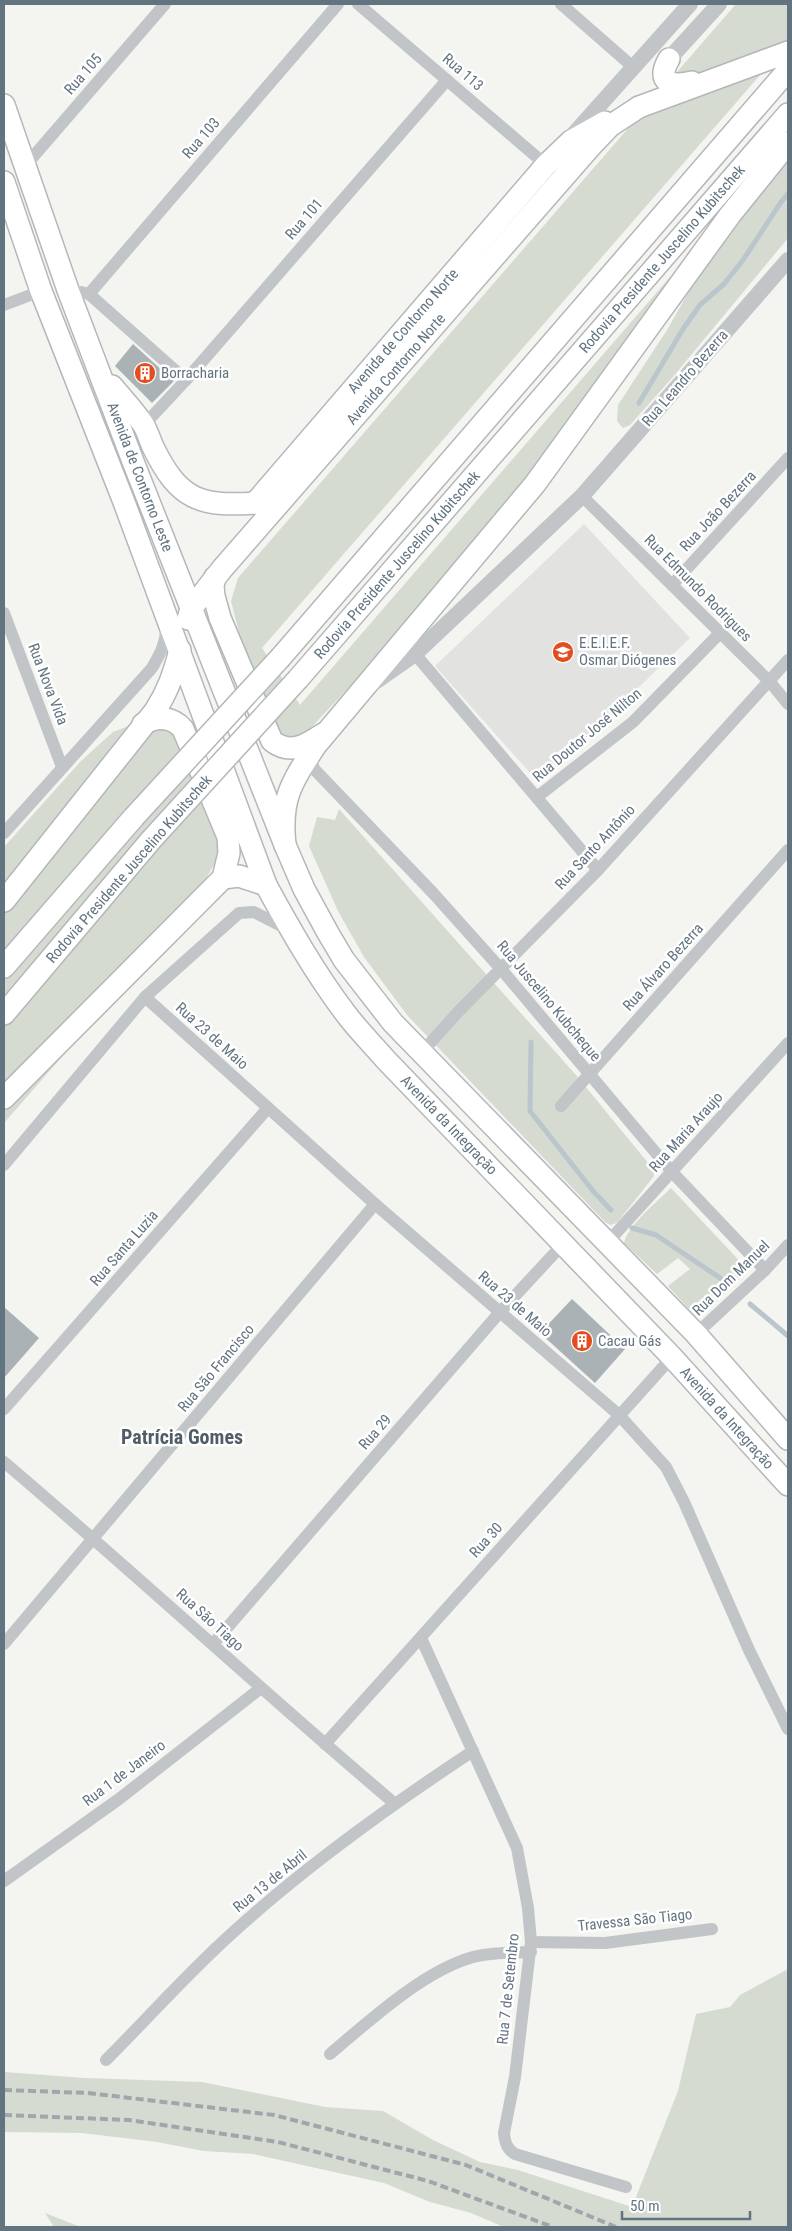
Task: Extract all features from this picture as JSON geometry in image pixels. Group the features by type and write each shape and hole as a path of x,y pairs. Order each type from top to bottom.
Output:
{"main road":[{"path":"639,107 788,52"},
{"path":"669,59 666,65 665,77 672,85 680,85 750,67"},
{"name":"Rodovia Presidente Juscelino Kubitschek","path":"4,967 134,817 281,656 788,70"},
{"name":"Avenida de Contorno Leste","path":"4,105 68,290 134,464 285,845"},
{"name":"Avenida de Contorno Norte","path":"262,508 549,162 571,141 584,133 639,107"},
{"name":"Avenida Contorno Norte","path":"4,901 167,693 191,609 262,508 590,147 610,126 639,107"},
{"name":"Rodovia Presidente Juscelino Kubitschek","path":"4,1014 152,840 298,679 788,114"},
{"path":"285,845 282,820 290,789 310,754 325,733 535,484 730,214 788,144"},
{"name":"Avenida de Contorno Leste","path":"4,182 41,291 180,650 198,704"},
{"path":"100,372 144,425 154,449 174,483"},
{"path":"134,464 152,456 154,449"},
{"path":"134,464 149,468 191,496 211,503 262,508"},
{"path":"215,577 213,586 214,596 220,618 272,741 288,749 295,748 305,746 325,733"},
{"name":"Avenida da Integração","path":"198,704 266,885 321,980 347,1016 386,1060 672,1357 788,1485"},
{"path":"4,1098 223,878 229,853 228,837 182,729 174,721 164,718 143,724"},
{"name":"Avenida da Integração","path":"285,845 304,889 344,960 393,1023 696,1334 788,1439"},
{"path":"223,878 239,876 266,885"}],"street":[{"name":"Rua 105","path":"26,165 165,4"},
{"name":"Rua 103","path":"89,294 338,4"},
{"name":"Rua 113","path":"358,4 446,80 549,162"},
{"path":"561,4 633,67"},
{"path":"549,162 690,4"},
{"path":"669,59 719,4"},
{"name":"Rua 101","path":"144,425 186,380 446,80"},
{"name":"Rua Leandro Bezerra","path":"358,694 416,654 582,496 785,271"},
{"path":"68,290 89,294 186,380"},
{"path":"4,305 41,291"},
{"name":"Rua João Bezerra","path":"672,585 788,458"},
{"name":"Rua Edmundo Rodrigues","path":"582,496 770,682 788,704"},
{"path":"4,833 62,766 152,668 162,650 166,634 165,611"},
{"name":"Rua Nova Vida","path":"4,613 62,766"},
{"name":"Rua Doutor José Nilton","path":"537,797 633,722 720,633"},
{"path":"416,654 598,870"},
{"name":"Rua Santo Antônio","path":"422,1052 458,1012 598,870 788,660"},
{"name":"Rua Juscelino Kubcheque","path":"310,754 314,769 433,894 501,970 672,1172 765,1270"},
{"name":"Rua Álvaro Bezerra","path":"561,1106 788,850"},
{"path":"4,1165 145,997 239,913 254,912 291,931"},
{"name":"Rua 23 de Maio","path":"145,997 375,1204 619,1415 666,1467 684,1502 749,1650 788,1729"},
{"name":"Rua Maria Araujo","path":"608,1242 788,1043"},
{"name":"Rua Santa Luzia","path":"4,1408 268,1108"},
{"name":"Rua São Francisco","path":"4,1644 375,1204"},
{"name":"Rua 29","path":"213,1644 500,1312 563,1244"},
{"name":"Rua Dom Manuel","path":"696,1334 765,1270 788,1245"},
{"name":"Rua 30","path":"325,1744 672,1357"},
{"name":"Rua São Tiago","path":"4,1462 94,1538 261,1688 394,1803"},
{"name":"Rua 7 de Setembro","path":"421,1638 517,1848 528,1908 531,1947 514,2077 504,2133 505,2142 508,2150 515,2154 626,2187"},
{"name":"Rua 1 de Janeiro","path":"4,1881 119,1799 261,1688"},
{"name":"Rua 13 de Abril","path":"106,2060 228,1937 271,1900 394,1803 473,1751"},
{"name":"Travessa São Tiago","path":"330,2054 396,1998 454,1963 475,1956 531,1947 605,1943 712,1928"}],"shaded area":[{"path":"736,4 788,4 788,43 262,648 300,705 670,277 674,281 526,481 368,667 306,733 292,738 279,733 243,648 231,601 238,578"},
{"path":"788,159 788,238 672,378 630,425 623,428 617,421 618,405 667,330 701,270"},
{"name":"E.E.I.E.F. Osmar Diógenes","path":"584,524 690,638 539,783 435,666"},
{"path":"131,725 181,731 215,807 221,852 185,916 4,1123 4,847 81,761 113,732"},
{"path":"339,809 576,1075 653,1169 654,1176 617,1223 610,1225 605,1222 407,1015 364,957 338,911 309,846 317,817 335,820"},
{"path":"671,1188 748,1270 712,1306 696,1317 668,1286 690,1269 678,1258 657,1274 624,1243 631,1228"},
{"path":"788,1969 788,2227 504,2227 471,2213 430,2202 384,2183 253,2154 204,2151 157,2142 82,2133 4,2132 4,2072 85,2078 202,2082 325,2107 383,2111 433,2140 480,2162 518,2170 632,2207 678,2091 696,2014 730,2007 740,1995"},
{"path":"45,2213 78,2226 79,2227 54,2227"}],"building":[{"name":"Borracharia","path":"133,344 174,381 152,403 115,366"},
{"name":"Cacau Gás","path":"572,1299 625,1349 595,1383 540,1333"},
{"path":"4,1307 39,1338 4,1378"}],"waterway":[{"path":"639,403 683,329 700,305 724,284 743,260 788,194"},
{"path":"531,1042 530,1111 593,1191 611,1210"},
{"path":"632,1228 656,1235 723,1280"},
{"path":"750,1304 788,1336"}],"railway":[{"path":"4,2090 88,2093 274,2115 466,2165 616,2227"},
{"path":"4,2115 129,2120 278,2142 428,2181 553,2227"}],"place":[{"name":"Borracharia","path":"145,373"},
{"name":"E.E.I.E.F. Osmar Diógenes","path":"563,652"},
{"name":"Cacau Gás","path":"582,1341"}],"district":[{"name":"Patrícia Gomes","path":"182,1437"}]}
